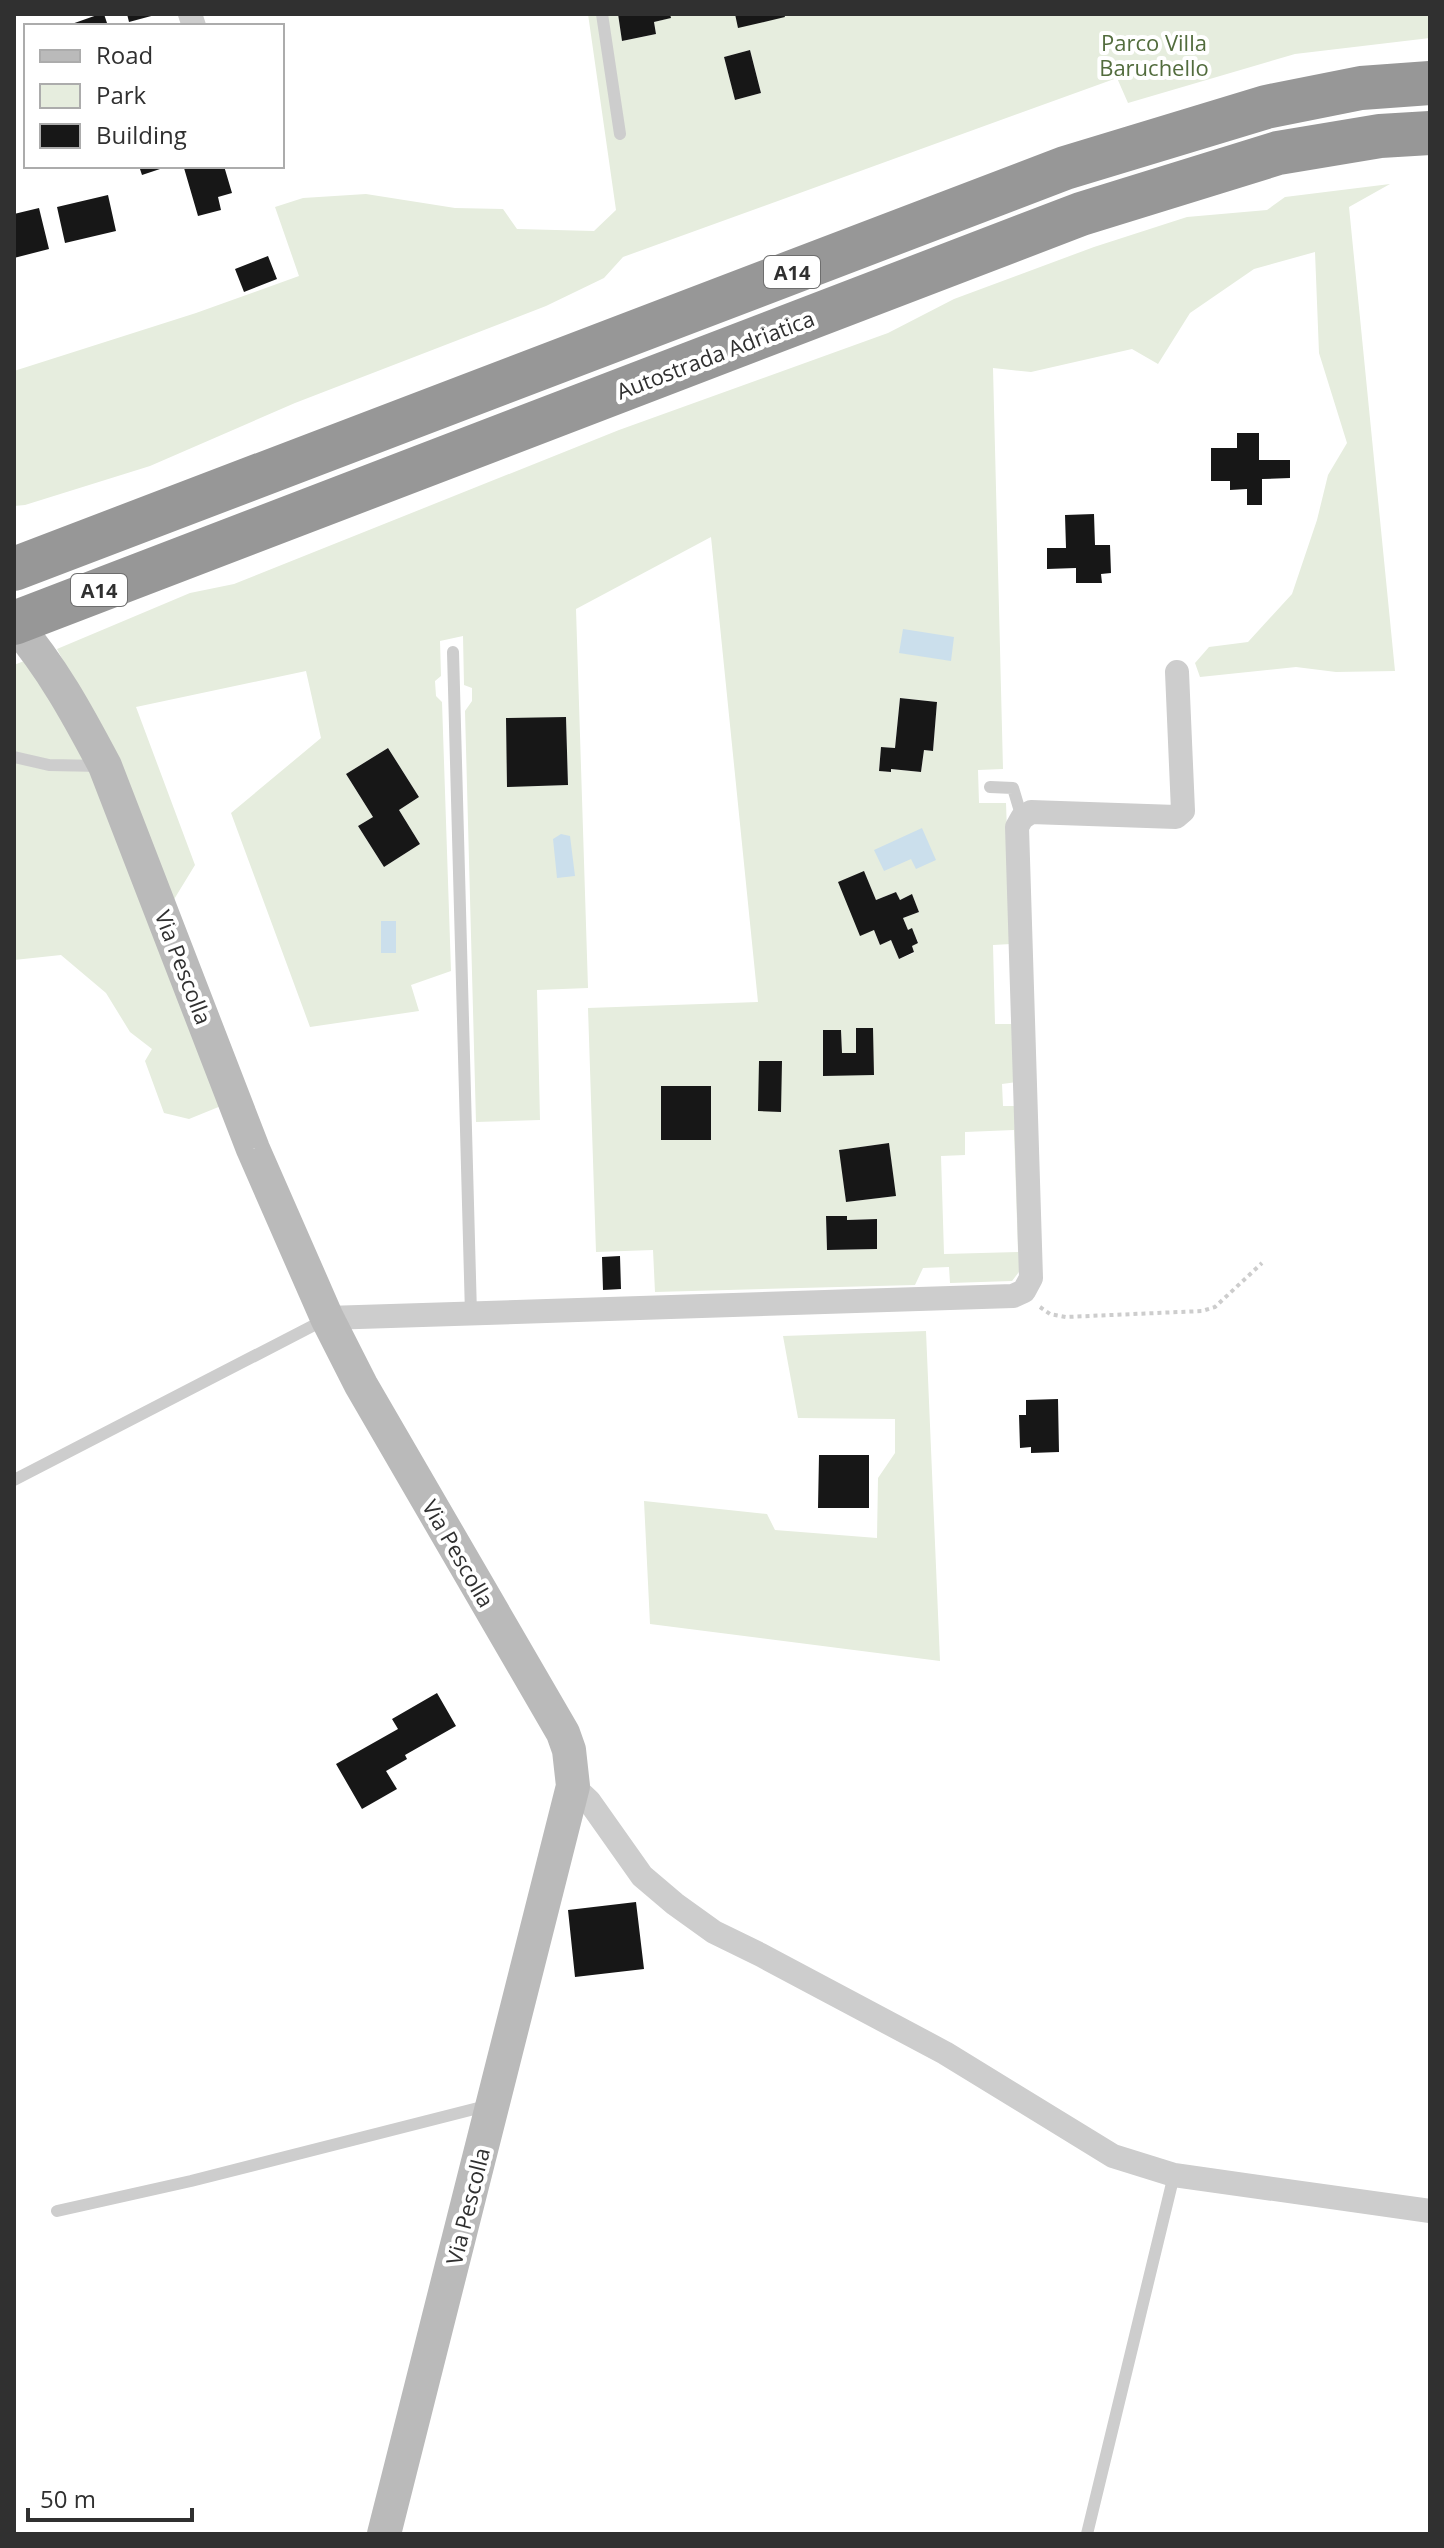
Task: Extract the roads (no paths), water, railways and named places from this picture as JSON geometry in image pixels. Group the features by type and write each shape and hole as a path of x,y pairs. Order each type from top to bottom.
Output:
{"highway":[{"name":"A14","path":"14,569 1065,168 1266,107 1361,88 1430,83"},
{"name":"Autostrada Adriatica","path":"14,623 1081,214 1278,153 1380,136 1430,133"}],"street":[{"name":"Via Pescolla","path":"14,623 41,655 74,707 105,766 253,1149 327,1318 361,1385 563,1733 569,1750 573,1786 384,2534"},
{"path":"327,1318 1013,1296 1024,1291 1031,1278 1017,827 1022,818 1031,812 1176,817 1183,811 1177,672"},
{"path":"573,1786 589,1801 642,1876 714,1932 945,2053 1113,2156 1174,2175 1430,2211"}],"lane":[{"path":"602,14 620,134"},
{"path":"453,652 471,1314"},
{"path":"14,757 49,765 105,766"},
{"path":"990,787 1013,788 1022,818"},
{"path":"14,1480 327,1318"},
{"path":"57,2211 191,2181 493,2104"},
{"path":"1087,2534 1174,2175"}],"water":[{"path":"903,629 954,637 951,661 899,653"},
{"path":"922,828 936,860 916,869 911,859 884,871 874,850"},
{"path":"561,834 570,836 575,876 557,878 553,839"},
{"path":"381,921 396,921 396,953 381,953"}],"park label":[{"name":"Parco Villa Baruchello","path":"1154,54"}]}
